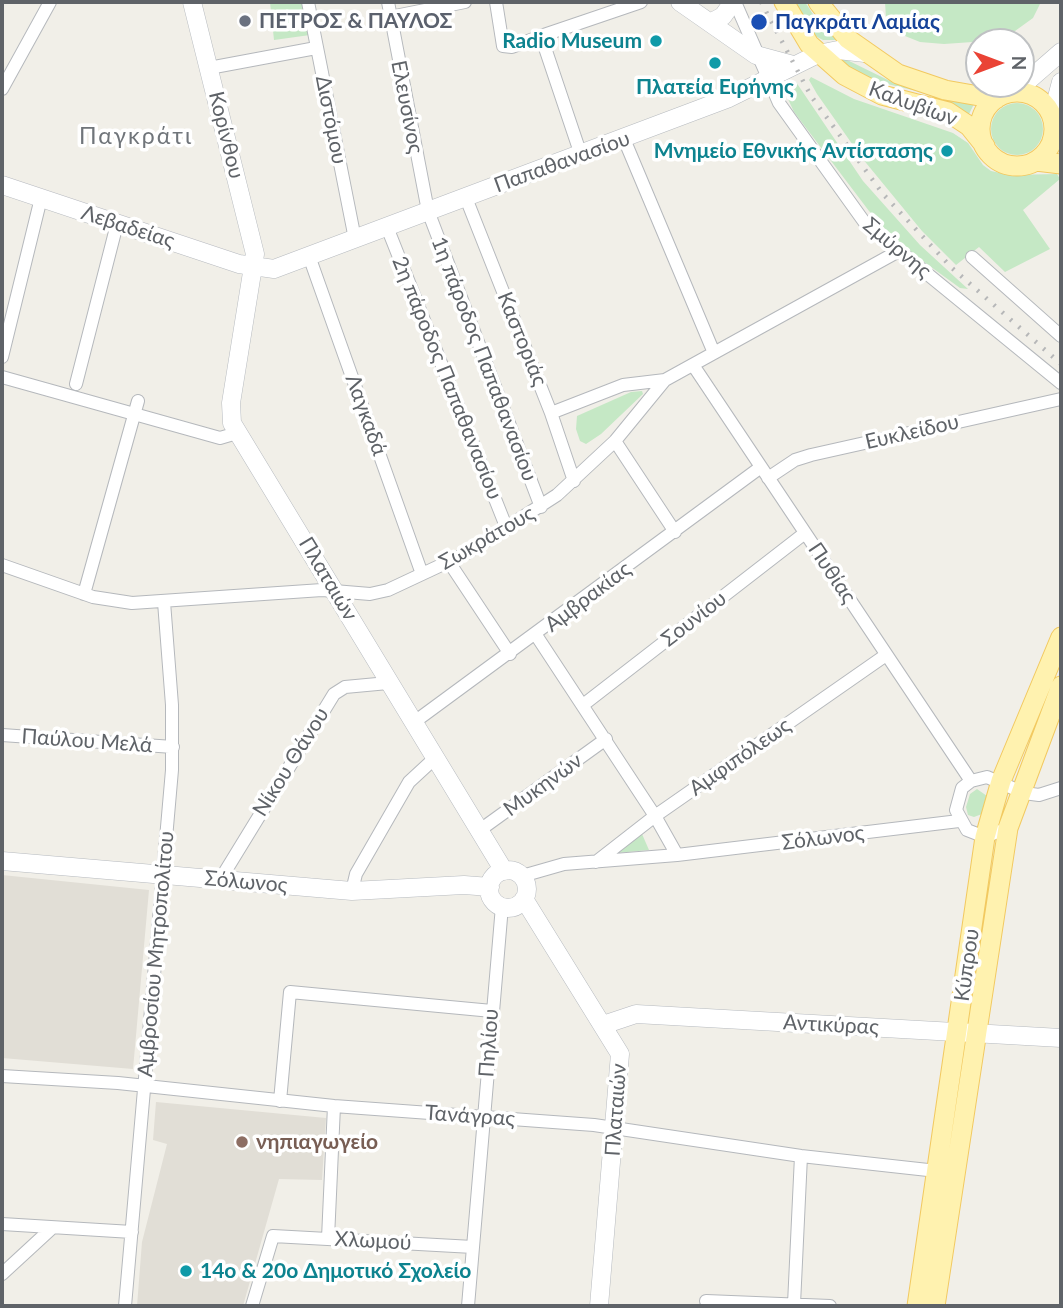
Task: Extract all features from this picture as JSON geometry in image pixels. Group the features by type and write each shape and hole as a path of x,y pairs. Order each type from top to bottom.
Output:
{"main road":[{"name":"Καλυβίων","path":"784,2 802,35 818,54 867,89 959,118 985,146"},
{"name":"Καλυβίων","path":"818,2 832,22 865,53 907,78 965,94"},
{"path":"1035,97 1056,127 1049,146 1035,161"},
{"path":"1002,98 987,108 982,121 985,146 992,156 1007,164 1024,165 1035,161 1061,164"},
{"name":"Κύπρου","path":"917,1306 985,837 1001,781 1061,637"},
{"name":"Κύπρου","path":"935,1306 979,1033 1008,828 1019,792 1061,686"}],"street":[{"path":"2,89 50,2"},
{"name":"Κορίνθου","path":"192,2 254,246 254,268"},
{"name":"Διστόμου","path":"308,2 355,239"},
{"name":"Ελευσίνος","path":"388,2 428,211"},
{"path":"390,17 465,2"},
{"path":"496,2 503,46 512,47 641,2"},
{"path":"680,2 756,55 793,65"},
{"path":"710,23 723,16 734,2"},
{"name":"Σμύρνης","path":"734,2 768,81 792,124 847,201 874,233 1061,383"},
{"path":"541,36 581,155"},
{"path":"209,68 316,47"},
{"name":"Παπαθανασίου","path":"254,268 274,269 624,139 768,81 793,65 818,54 838,50 865,53"},
{"path":"1035,72 1061,52"},
{"path":"1056,127 1061,82"},
{"path":"624,139 714,353"},
{"name":"Λεβαδείας","path":"2,185 254,268"},
{"path":"2,357 41,198"},
{"name":"Καστοριάς","path":"466,198 551,413 574,481"},
{"name":"1η πάροδος Παπαθανασίου","path":"428,211 541,507"},
{"path":"76,384 117,224"},
{"name":"2η πάροδος Παπαθανασίου","path":"387,227 507,529"},
{"name":"Σωκράτους","path":"2,565 84,594 120,602 164,602 334,591 375,594 449,562 541,507 574,481 615,441 665,380 778,315 897,252"},
{"name":"Λαγκαδά","path":"309,256 422,574"},
{"path":"972,257 1061,336"},
{"name":"Πλαταιών","path":"254,268 231,403 231,419 413,723 480,830 513,873"},
{"name":"Πυθίας","path":"693,365 971,781"},
{"path":"2,376 136,408 220,438 237,433"},
{"path":"551,413 623,385 665,380"},
{"name":"Ευκλείδου","path":"765,473 811,455 1061,399"},
{"path":"84,594 136,408"},
{"path":"615,441 675,532"},
{"name":"Αμβρακίας","path":"413,723 675,532 765,473"},
{"name":"Σουνίου","path":"583,705 805,533"},
{"path":"449,562 510,654"},
{"name":"Αμβροσίου Μητροπολίτου","path":"125,1306 173,747 164,602"},
{"path":"536,635 656,816 677,855"},
{"name":"Αμφιπόλεως","path":"596,862 656,816 886,655"},
{"name":"Νίκου Θάνου","path":"220,880 249,828 334,694 345,687 388,682"},
{"name":"Παύλου Μελά","path":"2,735 173,747"},
{"name":"Μυκηνών","path":"480,830 606,739"},
{"path":"352,891 356,874 410,782 435,758"},
{"path":"1008,828 985,837 971,834 959,821 957,799 971,781 987,777 1001,781 1019,792 1039,794 1061,788"},
{"name":"Σόλωνος","path":"513,873 564,864 677,855 959,821"},
{"name":"Σόλωνος","path":"2,861 352,891 464,885 490,887"},
{"path":"513,873 527,887 524,898 515,906 502,906 491,897 493,878 513,873"},
{"name":"Πλαταιών","path":"524,898 620,1054 616,1128 599,1306"},
{"name":"Πηλίου","path":"468,1306 502,906"},
{"path":"281,1101 289,992 492,1011"},
{"name":"Αντικύρας","path":"603,1025 636,1014 1061,1038"},
{"name":"Τανάγρας","path":"2,1076 616,1128 801,1156 937,1171"},
{"path":"328,1238 334,1106"},
{"path":"793,1304 801,1156"},
{"path":"2,1224 132,1232"},
{"path":"2,1274 51,1228"},
{"name":"Χλωμού","path":"253,1306 273,1236 473,1247"},
{"path":"706,1301 830,1306"}],"shaded area":[{"path":"2,875 149,890 133,1069 2,1058"},
{"path":"156,1102 326,1118 322,1180 279,1179 243,1306 137,1306 142,1242 167,1144 153,1140"}],"green space":[{"path":"270,2 304,2 310,35 274,40"},
{"path":"792,2 805,2 820,25 838,40 823,40 815,36"},
{"path":"885,2 1041,2 1033,18 1019,28 965,28 965,43 920,42 900,34 886,18"},
{"path":"837,55 892,82 975,102 968,116 929,94 875,81 846,67"},
{"path":"811,77 854,99 953,133 968,143 983,165 991,171 1010,175 1057,174 1060,179 1023,210 1050,249 1005,272 979,247 956,265 922,231 862,158 817,94 809,80"},
{"path":"796,82 863,181 920,245 968,289 960,288 898,243 869,211 794,112 783,88"},
{"path":"1017,103 1036,110 1043,129 1036,148 1017,155 998,148 991,129 998,110"},
{"path":"642,391 643,394 601,434 586,444 580,441 576,429 577,416 631,392"},
{"path":"977,789 987,796 982,814 974,817 968,815 966,807 970,794"},
{"path":"642,834 649,850 617,853"}],"railway":[{"path":"761,2 811,96 883,194 952,268 1061,364"}],"place":[{"name":"ΠΕΤΡΟΣ & ΠΑΥΛΟΣ","path":"245,21"},
{"name":"Παγκράτι Λαμίας","path":"759,22"},
{"name":"Radio Museum","path":"656,41"},
{"name":"Πλατεία Ειρήνης","path":"715,63"},
{"name":"Μνημείο Εθνικής Αντίστασης","path":"947,151"},
{"name":"νηπιαγωγείο","path":"242,1142"},
{"name":"14ο & 20ο Δημοτικό Σχολείο","path":"186,1271"}],"district":[{"name":"Παγκράτι","path":"136,137"}]}
